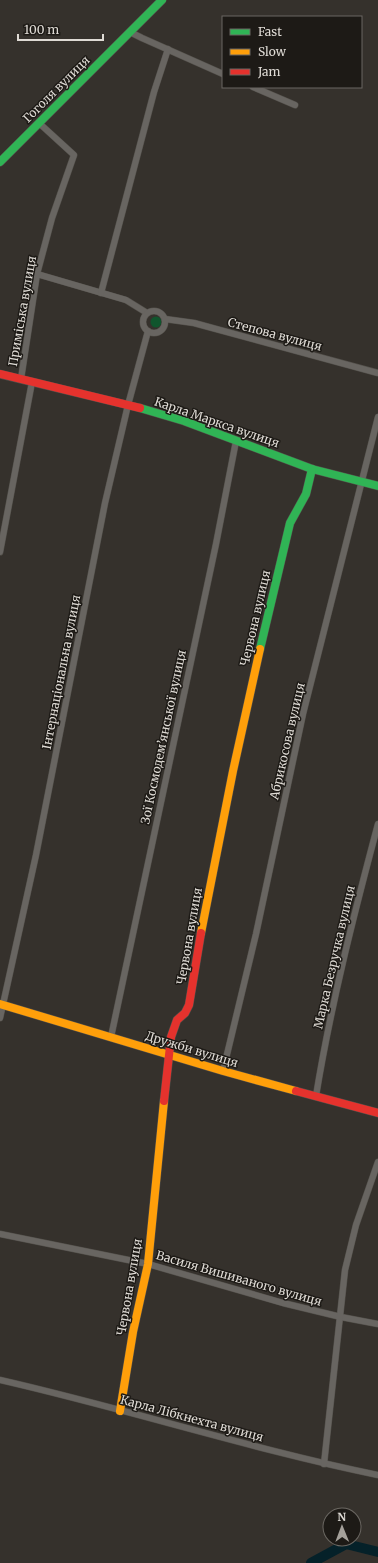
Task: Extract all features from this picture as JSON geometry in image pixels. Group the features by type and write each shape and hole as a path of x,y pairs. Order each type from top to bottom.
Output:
{"street":[{"name":"Гоголя вулиця","path":"0,162 162,0"},
{"path":"130,32 222,74"},
{"path":"101,292 154,92 168,49"},
{"path":"255,88 295,105"},
{"name":"Приміська вулиця","path":"21,379 37,274 52,218 74,154 39,123"},
{"path":"37,274 126,300 147,313"},
{"path":"154,310 158,311 165,319 162,330 155,333 145,329 143,322 147,313 154,310"},
{"name":"Степова вулиця","path":"165,319 194,323 378,373"},
{"name":"Інтернаціональна вулиця","path":"0,1018 1,1004 36,855 105,503 128,405 148,331"},
{"name":"Карла Маркса вулиця","path":"0,374 128,405 184,421 312,469 360,483 378,486"},
{"path":"0,552 32,382"},
{"name":"Абрикосова вулиця","path":"223,1071 256,934 303,714 360,483 378,417"},
{"name":"Зої Космодем’янської вулиця","path":"111,1038 216,544 236,441"},
{"name":"Червона вулиця","path":"120,1411 133,1332 148,1264 171,1037 177,1020 185,1013 189,1005 195,963 233,771 270,604 290,523 306,494 312,469"},
{"name":"Марка Безручка вулиця","path":"316,1096 325,1044 341,969 376,841 378,824"},
{"name":"Дружби вулиця","path":"1,1004 223,1071 378,1113"},
{"path":"324,1464 347,1263 356,1224 378,1162"},
{"name":"Василя Вишиваного вулиця","path":"0,1234 148,1264 283,1303 378,1324"},
{"name":"Карла Лібкнехта вулиця","path":"0,1380 60,1394 324,1464 378,1475"}],"green space":[{"path":"156,316 160,318 162,322 160,326 156,328 152,326 150,322 152,318"}],"waterway":[{"path":"311,1563 346,1544 378,1552"}],"traffic: fast":[{"path":"0,162 162,0"},
{"path":"140,408 184,421 312,469 378,486"},
{"path":"260,649 290,523 306,494 312,469"}],"traffic: slow":[{"path":"201,933 233,771 260,649"},
{"path":"0,1004 223,1071 296,1091"},
{"path":"120,1411 133,1332 148,1264 164,1101"}],"traffic: jam":[{"path":"0,374 140,408"},
{"path":"164,1101 171,1037 177,1020 185,1013 189,1005 201,933"},
{"path":"296,1091 378,1113"}]}
